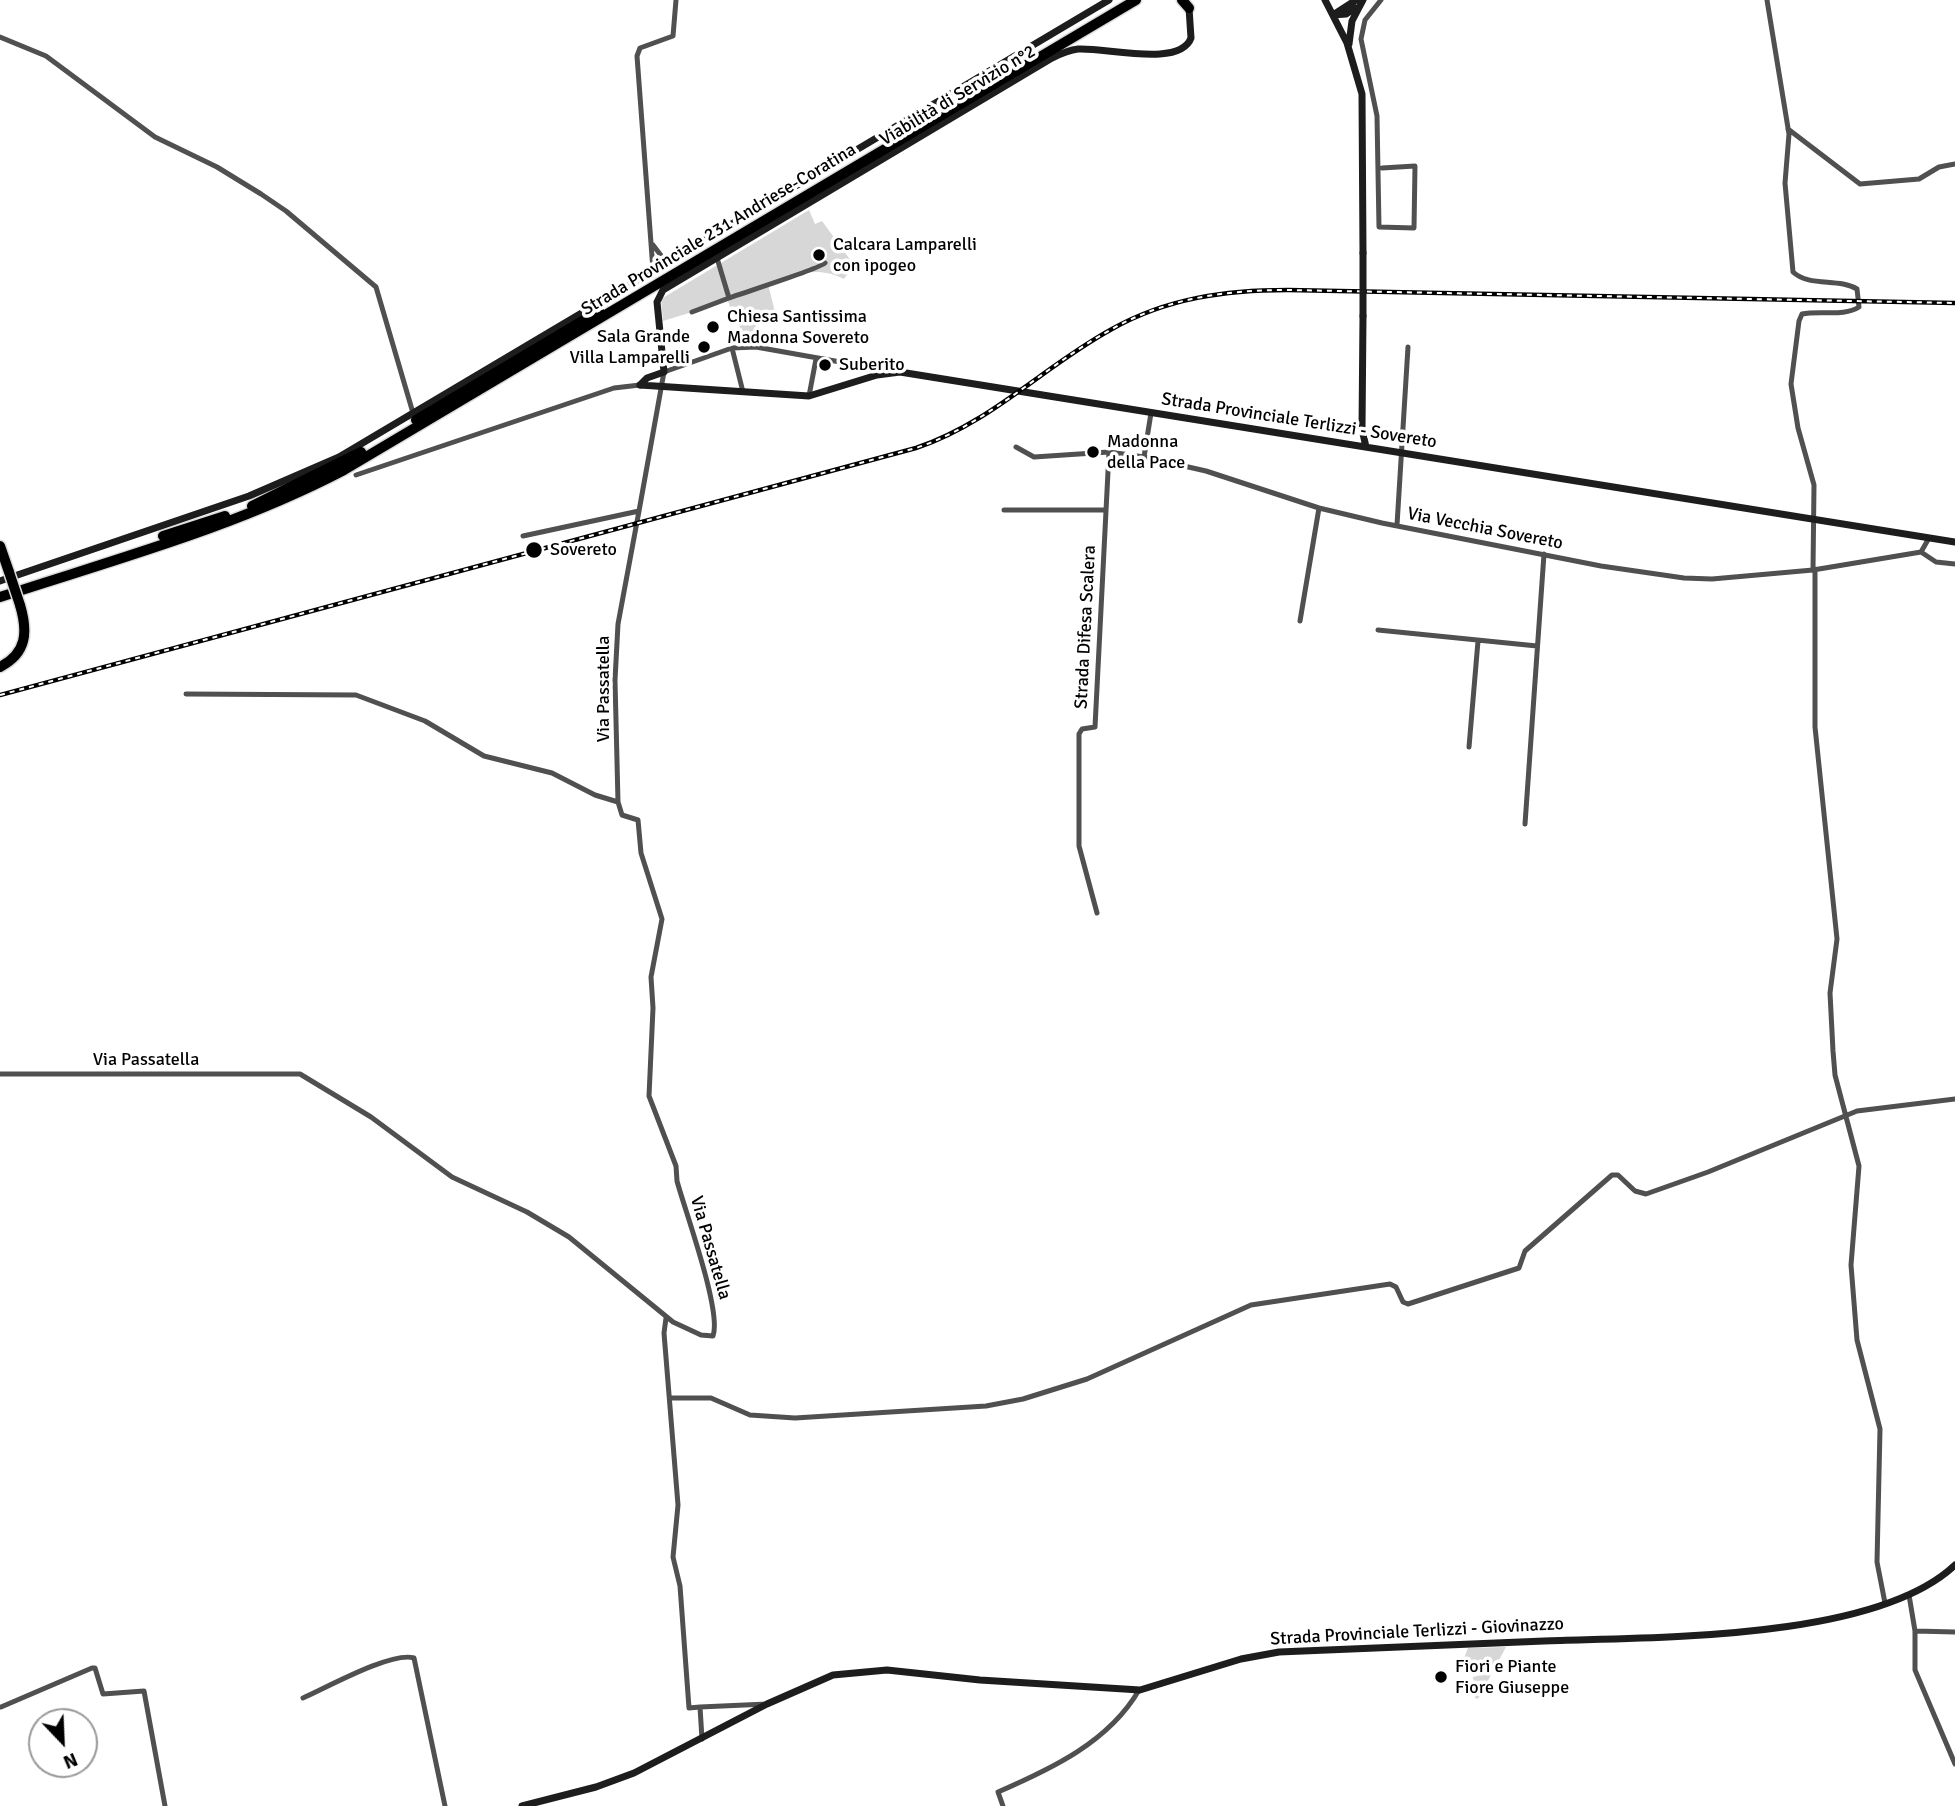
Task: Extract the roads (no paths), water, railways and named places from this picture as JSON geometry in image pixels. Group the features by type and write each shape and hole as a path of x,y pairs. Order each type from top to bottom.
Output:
{"highway":[{"name":"Strada Provinciale 231 Andriese-Coratina","path":"0,590 242,510 341,464 1123,0"},
{"name":"Strada Provinciale 231 Andriese-Coratina","path":"0,597 214,527 274,504 344,470 1136,0"},
{"path":"1091,27 1143,0"},
{"path":"0,547 26,625 24,642 15,657 0,667"}],"street":[{"path":"653,270 637,56 640,48 673,36 676,0"},
{"path":"0,581 250,496 339,457 1109,0"},
{"path":"1325,0 1349,48 1362,94 1361,446"},
{"path":"1381,0 1365,20 1361,39 1376,104 1379,227 1414,228 1415,166 1382,168"},
{"path":"1767,0 1788,129 1786,194 1793,272 1809,279 1851,285 1857,289 1860,299 1859,307 1853,311 1802,314 1791,384 1798,428 1814,485 1815,727 1837,939 1830,993 1833,1051 1845,1117 1858,1166 1851,1265 1857,1340 1880,1429 1877,1562 1885,1603"},
{"path":"1333,15 1346,14 1359,2"},
{"path":"1349,48 1351,24 1359,2"},
{"name":"Viabilità di Servizio n°2","path":"664,372 658,297 663,290 1052,58 1077,49 1163,54 1181,50 1191,38 1187,3"},
{"path":"0,37 46,56 155,137 237,178 286,211 325,247 369,279 376,288 413,412"},
{"path":"1788,129 1860,184 1919,179 1939,167 1955,164"},
{"path":"652,243 666,262"},
{"path":"717,258 729,298"},
{"path":"692,312 793,275 821,268 825,263"},
{"path":"356,475 614,388 639,385 647,377 732,348 756,347 893,371"},
{"path":"1397,525 1408,347"},
{"path":"732,348 743,392"},
{"path":"809,396 816,359"},
{"name":"Strada Provinciale Terlizzi - Sovereto","path":"639,385 809,396 893,371 1955,542"},
{"name":"Via Passatella","path":"0,1074 300,1074 371,1117 452,1177 527,1212 569,1237 666,1318 701,1335 714,1334 710,1287 677,1181 676,1166 649,1096 653,1008 651,978 662,919 641,853 638,820 622,815 618,802 615,680 618,624 664,372"},
{"path":"1144,457 1151,413"},
{"name":"Via Vecchia Sovereto","path":"1016,447 1034,457 1109,452 1144,457 1206,471 1320,508 1601,566 1712,579 1814,570 1920,552 1936,562 1955,564"},
{"name":"Strada Difesa Scalera","path":"1097,913 1079,846 1079,734 1082,729 1096,727 1109,452"},
{"path":"1300,621 1320,508"},
{"path":"1004,510 1105,510"},
{"path":"523,536 639,511"},
{"path":"1920,552 1929,538"},
{"path":"1525,824 1544,554"},
{"path":"1378,630 1537,646"},
{"path":"1469,747 1478,641"},
{"path":"186,694 356,695 425,721 484,756 552,774 618,802"},
{"path":"670,1398 711,1398 750,1415 795,1418 986,1406 1023,1399 1087,1379 1251,1306 1390,1284 1396,1287 1403,1302 1408,1304 1519,1268 1525,1251 1612,1175 1618,1175 1635,1191 1646,1194 1865,1109 1955,1099"},
{"path":"666,1318 664,1333 678,1505 673,1557 680,1586 685,1688 689,1708 767,1703"},
{"name":"Strada Provinciale Terlizzi - Giovinazzo","path":"522,1806 614,1781 702,1739 767,1703 812,1683 860,1670 1139,1690 1241,1659 1279,1652 1769,1630 1821,1621 1909,1595 1930,1584 1955,1565"},
{"path":"1909,1595 1915,1632 1915,1670 1955,1764"},
{"path":"1915,1632 1955,1632"},
{"path":"303,1698 379,1665 414,1658 446,1806"},
{"path":"1,1707 92,1668 96,1668 103,1694 144,1691 165,1806"},
{"path":"1003,1806 998,1792 1046,1769 1105,1731 1128,1708 1139,1690"},
{"path":"700,1707 702,1739"}],"railway":[{"path":"0,695 916,448 969,424 1112,329 1154,310 1197,298 1288,290 1955,303"}],"place":[{"name":"Calcara Lamparelli con ipogeo","path":"819,255"},
{"name":"Chiesa Santissima Madonna Sovereto","path":"713,327"},
{"name":"Sala Grande Villa Lamparelli","path":"704,347"},
{"name":"Suberito","path":"825,365"},
{"name":"Madonna della Pace","path":"1093,452"},
{"name":"Sovereto","path":"534,550"},
{"name":"Fiori e Piante Fiore Giuseppe","path":"1441,1677"}]}
